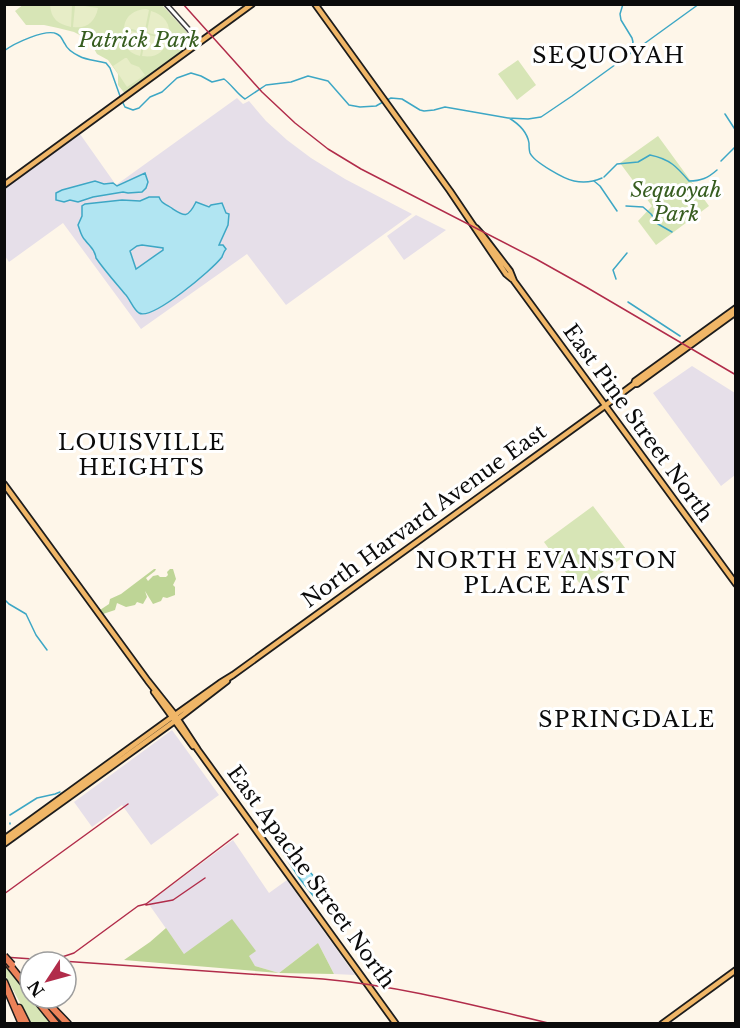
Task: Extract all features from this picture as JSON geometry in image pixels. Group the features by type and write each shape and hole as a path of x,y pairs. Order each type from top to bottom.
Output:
{"highway":[{"path":"7,961 18,972"},
{"path":"7,961 18,976"},
{"path":"6,984 22,1023"},
{"path":"6,984 27,1023"},
{"path":"45,1010 56,1023"},
{"path":"54,1010 67,1023"}],"main road":[{"path":"4,185 252,4"},
{"name":"East Pine Street North","path":"315,4 735,584"},
{"name":"North Harvard Avenue East","path":"4,839 131,753 220,683 735,310"},
{"name":"East Apache Street North","path":"4,484 396,1023"},
{"name":"North Harvard Avenue East","path":"4,844 67,796"},
{"path":"662,1023 735,970"}],"street":[{"path":"166,4 200,42"}],"shaded area":[{"path":"237,98 243,104 249,101 266,121 311,158 345,179 412,214 286,305 247,254 141,329 63,223 9,262 5,256 4,188 80,134 116,185"},
{"path":"416,215 446,230 404,260 387,236"},
{"path":"692,366 735,393 735,475 721,486 653,393"},
{"path":"172,730 219,795 151,845 122,805 92,827 74,802"},
{"path":"233,840 269,893 287,880 355,975 334,974 318,943 279,973 255,966 248,956 256,950 184,954 148,903"}],"green space":[{"name":"Patrick Park","path":"24,4 162,5 196,42 126,95 118,85 118,74 108,60 97,54 89,40 74,32 58,28 26,25 15,11"},
{"path":"50,5 72,5 71,27 56,20"},
{"path":"77,5 98,8 90,24 73,27"},
{"path":"149,10 143,32 124,27 131,14"},
{"path":"151,11 166,21 169,39 147,31"},
{"path":"123,29 143,34 140,56 126,47"},
{"path":"146,36 168,39 159,54 142,56"},
{"path":"125,58 131,64 139,67 145,75 127,87 113,66"},
{"path":"518,60 536,85 517,100 498,74"},
{"name":"Sequoyah Park","path":"658,136 709,206 656,245 638,221 652,206 620,163"},
{"path":"593,506 629,553 582,587 576,578 570,578 544,542"},
{"path":"154,569 155,571 146,578 148,581 153,576 166,577 167,572 173,569 176,579 173,585 175,595 163,597 161,601 153,604 145,591 147,597 143,604 137,602 135,605 126,607 117,603 115,610 103,614 100,610 109,604 110,599 121,594"},
{"path":"232,919 256,951 249,956 255,966 279,973 124,960 166,928 184,954"},
{"path":"318,943 334,974 279,973"},
{"path":"4,964 18,981 18,999 5,975"},
{"path":"24,1010 41,1010 53,1023 31,1023"}],"water":[{"path":"145,173 148,182 142,192 123,192 78,202 56,200 56,193 62,190 95,181 104,184 113,183 117,186"},
{"path":"149,197 159,197 163,203 185,215 190,212 196,202 209,207 222,203 226,213 229,214 228,225 219,245 223,245 226,249 222,257 182,293 146,313 137,311 96,258 93,250 82,237 78,225 82,216 82,206 85,204 122,200 140,201","holes":["142,245 163,248 163,250 136,269 130,251"]},
{"path":"284,843 300,856 307,867 303,866 302,872 308,874 309,871 322,888 323,901 318,902 300,879 281,850"}],"waterway":[{"path":"623,4 621,20 633,42 630,53"},
{"path":"387,100 402,99 424,111 445,107 508,118 541,117 699,4"},
{"path":"4,51 38,35 57,34 67,48 75,54 106,63 120,96"},
{"path":"122,101 125,107 133,110 139,108 150,97 162,92 177,78 191,73 212,82 224,79 245,99 266,85 291,82 308,76 328,81 349,105 376,106 383,102"},
{"path":"725,114 736,131"},
{"path":"509,118 524,131 533,157 550,170 577,182 602,178"},
{"path":"721,161 736,146"},
{"path":"604,177 617,164 638,162 650,155 672,164 689,181 704,179 717,170"},
{"path":"594,181 617,211"},
{"path":"626,206 643,207 658,224 672,232"},
{"path":"616,279 613,270 627,253"},
{"path":"628,302 680,336"},
{"path":"4,599 26,614 36,635 47,650"},
{"path":"10,815 37,798 60,792"}],"railway":[{"path":"183,4 262,92 295,123 328,149 361,169 536,259 736,375"},
{"path":"4,894 128,804"},
{"path":"78,950 138,906 146,904 238,834"},
{"path":"146,905 173,900 205,878"},
{"path":"4,957 352,982 438,997 553,1024"}],"district":[{"name":"SEQUOYAH","path":"609,55"},
{"name":"LOUISVILLE HEIGHTS","path":"142,455"},
{"name":"NORTH EVANSTON PLACE EAST","path":"547,572"},
{"name":"SPRINGDALE","path":"627,719"}]}
